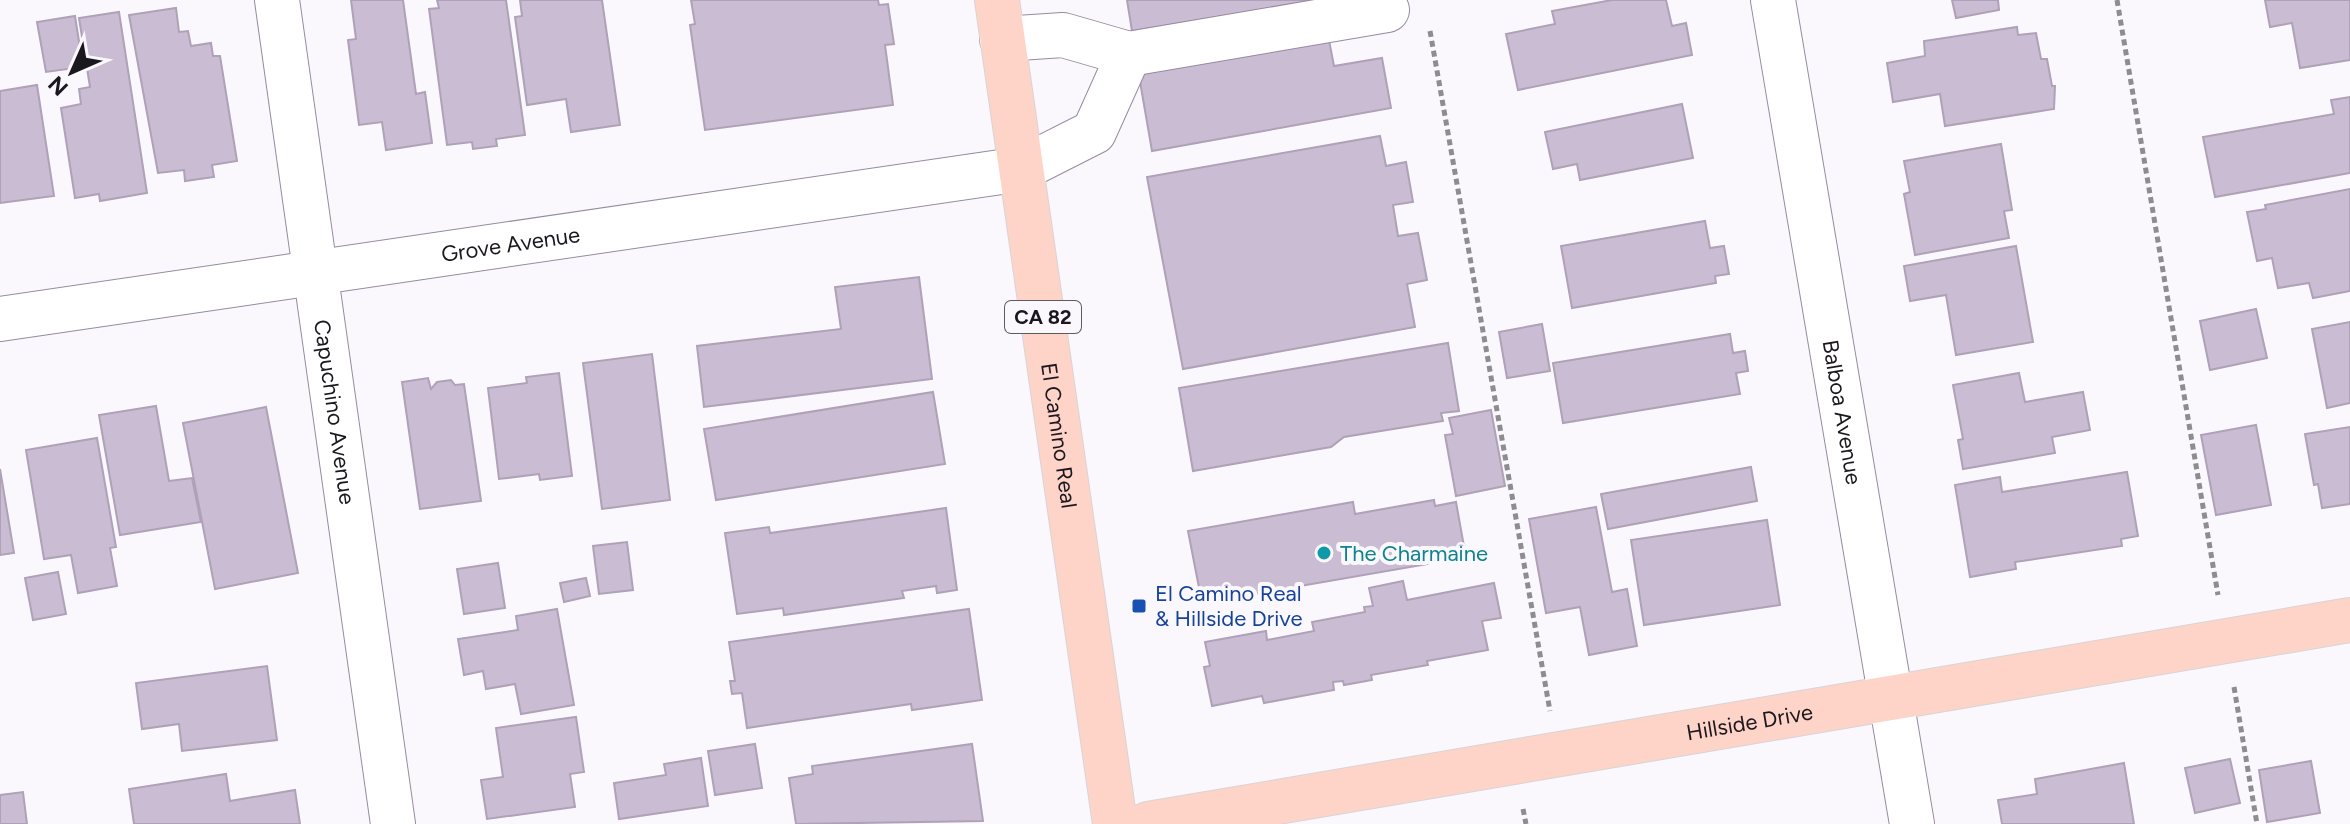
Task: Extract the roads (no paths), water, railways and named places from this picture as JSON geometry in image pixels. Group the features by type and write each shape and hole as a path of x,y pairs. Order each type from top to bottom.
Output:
{"main road":[{"name":"El Camino Real","path":"999,20 1115,824"},
{"name":"Hillside Drive","path":"1148,824 2350,620"}],"street":[{"name":"Capuchino Avenue","path":"277,0 393,824"},
{"name":"Balboa Avenue","path":"1773,0 1912,824"},
{"path":"999,20 1129,54 1408,13"},
{"name":"Grove Avenue","path":"0,319 1021,169 1094,132 1129,54"}],"place":[{"name":"The Charmaine","path":"1324,553"},
{"name":"El Camino Real & Hillside Drive","path":"1139,606"}]}
